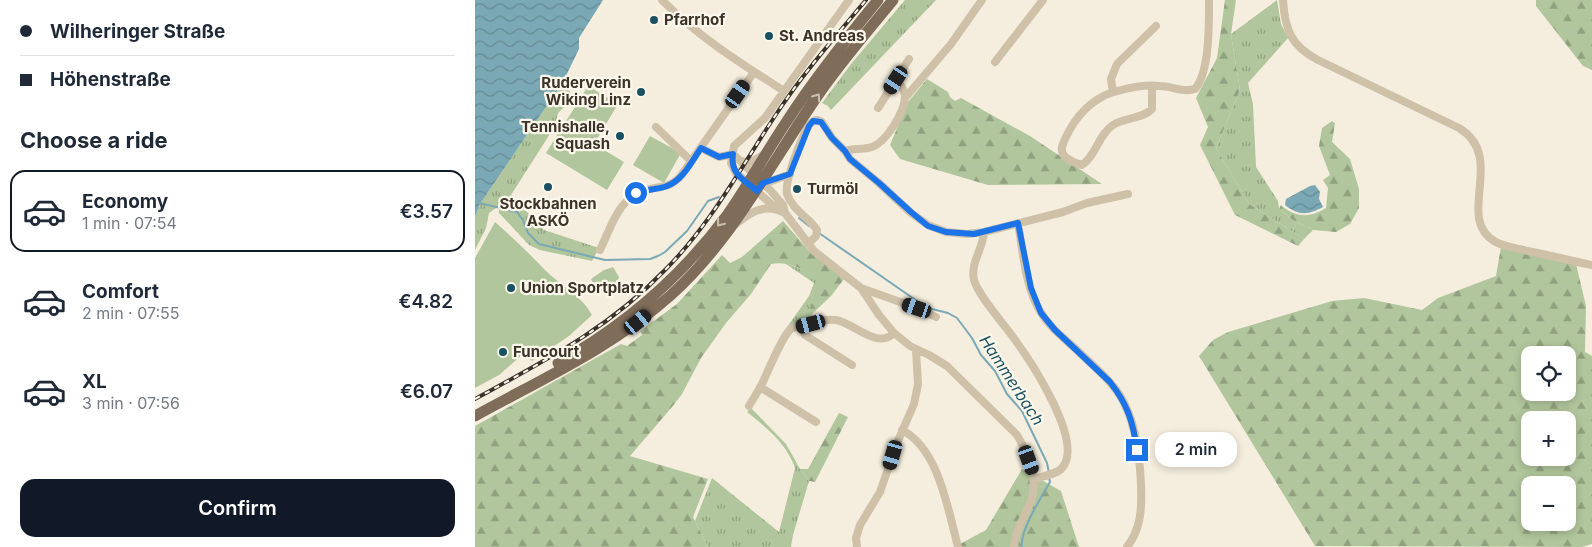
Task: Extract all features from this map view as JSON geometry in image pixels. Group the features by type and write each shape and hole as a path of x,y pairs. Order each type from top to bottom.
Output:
{"main road":[{"path":"475,408 575,353 612,328 664,286 704,244 727,214 787,120 826,66 878,0"},
{"path":"475,416 561,370 626,331 686,281 714,251 731,229 760,187 797,126 835,73 893,0"}],"street":[{"path":"662,0 675,14 704,36 784,92"},
{"path":"751,179 738,175 732,167 736,142 760,123 849,0"},
{"path":"845,151 855,148 871,148 887,136 899,115 905,98 951,44 982,0"},
{"path":"995,62 1043,0"},
{"path":"1152,86 1152,109 1147,114 1125,118 1111,126 1100,138 1088,161 1083,165 1075,163 1064,156 1061,151 1073,122 1102,96 1133,87 1152,86 1192,90 1198,85 1207,51 1209,0"},
{"path":"1283,0 1284,18 1287,28 1291,37 1303,52 1459,128 1472,138 1479,148 1481,161 1479,219 1491,239 1505,246 1592,265"},
{"path":"1113,92 1111,79 1117,64 1156,26"},
{"path":"878,108 909,59"},
{"path":"600,250 622,205 628,198 643,190 672,184 683,173 754,72"},
{"path":"896,80 903,87 905,98"},
{"path":"809,244 817,233 790,200 786,188 803,139 813,121 821,121 836,144 845,151 850,159 911,212 928,226 946,232 967,234 984,232 1063,212 1087,203 1128,194"},
{"path":"797,126 803,139"},
{"path":"656,127 691,161"},
{"path":"701,148 719,157 733,154"},
{"path":"739,160 751,163 766,153"},
{"path":"733,154 751,179 783,205 782,212"},
{"path":"760,187 790,174"},
{"path":"731,229 755,211 767,208 782,212 820,256 861,288 917,308 936,317"},
{"path":"1018,223 1031,288 1041,313 1055,330 1110,382 1119,394 1131,419 1141,471 1141,494 1140,516 1137,529 1127,547"},
{"path":"984,232 975,264 974,280 976,286 1039,376 1059,416 1066,440 1067,455 1064,467 1055,473 1034,479"},
{"path":"861,288 894,333 916,350 929,355 947,366 1010,427 1024,447 1034,479 1033,496 1016,533 1014,547"},
{"path":"749,406 786,334 792,328 824,320 832,320 839,321 881,340 890,338 894,333"},
{"path":"801,327 806,336 852,365"},
{"path":"857,547 860,525 880,492 902,430 915,404 917,393 916,350"},
{"path":"760,387 816,422"},
{"path":"902,430 915,438 927,454 940,484 958,547"}],"green space":[{"path":"905,0 936,0 831,110 822,103 851,64"},
{"path":"1225,0 1236,0 1231,34 1240,90 1216,148 1249,204 1304,239 1298,246 1235,215 1200,145 1208,127 1196,98 1217,58"},
{"path":"1277,0 1281,24 1288,38 1248,83 1253,104 1256,167 1278,201 1279,209 1293,220 1313,230 1304,239 1249,204 1216,148 1240,90 1231,34"},
{"path":"1536,0 1592,0 1592,70 1583,66 1536,6"},
{"path":"927,79 948,92 955,101 961,98 1030,136 1102,184 988,185 900,159 890,145 908,102"},
{"path":"563,82 571,93 572,99 558,113 555,126 511,195 544,230 599,248 592,261 540,250 529,245 499,213 499,206 489,213 486,228 475,250 475,217 480,204"},
{"path":"588,86 618,104 594,144 624,162 607,190 546,153"},
{"path":"1332,121 1335,123 1332,142 1350,159 1359,189 1359,208 1350,224 1336,232 1313,230 1293,220 1279,209 1281,205 1297,214 1309,215 1326,208 1328,188 1323,180 1330,175 1319,146 1322,128"},
{"path":"650,136 681,153 664,183 633,165"},
{"path":"783,221 810,252 844,279 831,296 810,316 816,320 802,325 802,317 813,303 811,297 817,280 807,272 796,267 778,263 771,264 751,294 726,323 701,358 682,394 630,456 708,479 693,517 708,547 475,547 475,426 621,344 627,346 642,335 640,331 677,304 722,255 730,263 742,257"},
{"path":"495,222 551,275 577,296 592,315 569,336 532,361 523,354 499,375 475,388 475,258"},
{"path":"1501,247 1576,264 1586,306 1585,352 1592,356 1592,544 1582,547 1315,546 1199,356 1213,340 1228,332 1332,301 1364,298 1422,310 1438,298 1496,276"},
{"path":"783,262 806,271 818,280 811,297 814,303 807,314 804,315 802,325 785,330 809,296 814,283"},
{"path":"613,267 619,277 618,280 611,288 598,295 591,279 604,270"},
{"path":"751,408 786,444 809,481 791,547 708,547 695,521 712,478 779,532 795,468 787,451 781,444 747,412"},
{"path":"839,413 848,417 815,482 809,481 800,469 808,469"},
{"path":"1022,469 1061,491 1079,547 961,547 960,544 986,530"}],"water":[{"path":"475,0 603,0 579,38 579,49 563,82 480,204 475,217"},
{"path":"1315,185 1320,192 1319,199 1323,207 1313,212 1299,213 1285,205 1286,199"}],"waterway":[{"name":"Hammerbach","path":"475,202 517,212 523,220 528,233 539,244 605,260 650,259 658,256 665,252 687,231 708,201 719,197"},
{"name":"Hammerbach","path":"799,218 809,226"},
{"name":"Hammerbach","path":"819,233 917,301"},
{"name":"Hammerbach","path":"922,304 957,318 972,338 981,355 995,371 1007,394 1022,411 1047,463 1049,473"},
{"name":"Hammerbach","path":"1022,547 1027,524 1050,482 1049,478"}],"railway":[{"path":"475,399 551,357 599,326 621,310 665,270 682,252 712,213 799,81 866,0"}],"place":[{"name":"Pfarrhof","path":"654,20"},
{"name":"St. Andreas","path":"769,36"},
{"name":"Ruderverein Wiking Linz","path":"641,92"},
{"name":"Tennishalle, Squash","path":"620,136"},
{"name":"Stockbahnen ASKÖ","path":"548,187"},
{"name":"Turmöl","path":"797,189"},
{"name":"Union Sportplatz","path":"511,288"},
{"name":"Funcourt","path":"503,352"}],"route":[{"path":"636,193 672,184 683,173 701,148 719,157 733,154 732,167 736,173 757,191 763,183 790,174 809,126 813,121 817,120 821,122 836,144 845,151 850,159 928,226 946,232 974,234 1018,223 1031,288 1041,313 1110,382 1119,394 1129,411 1137,450"}]}
